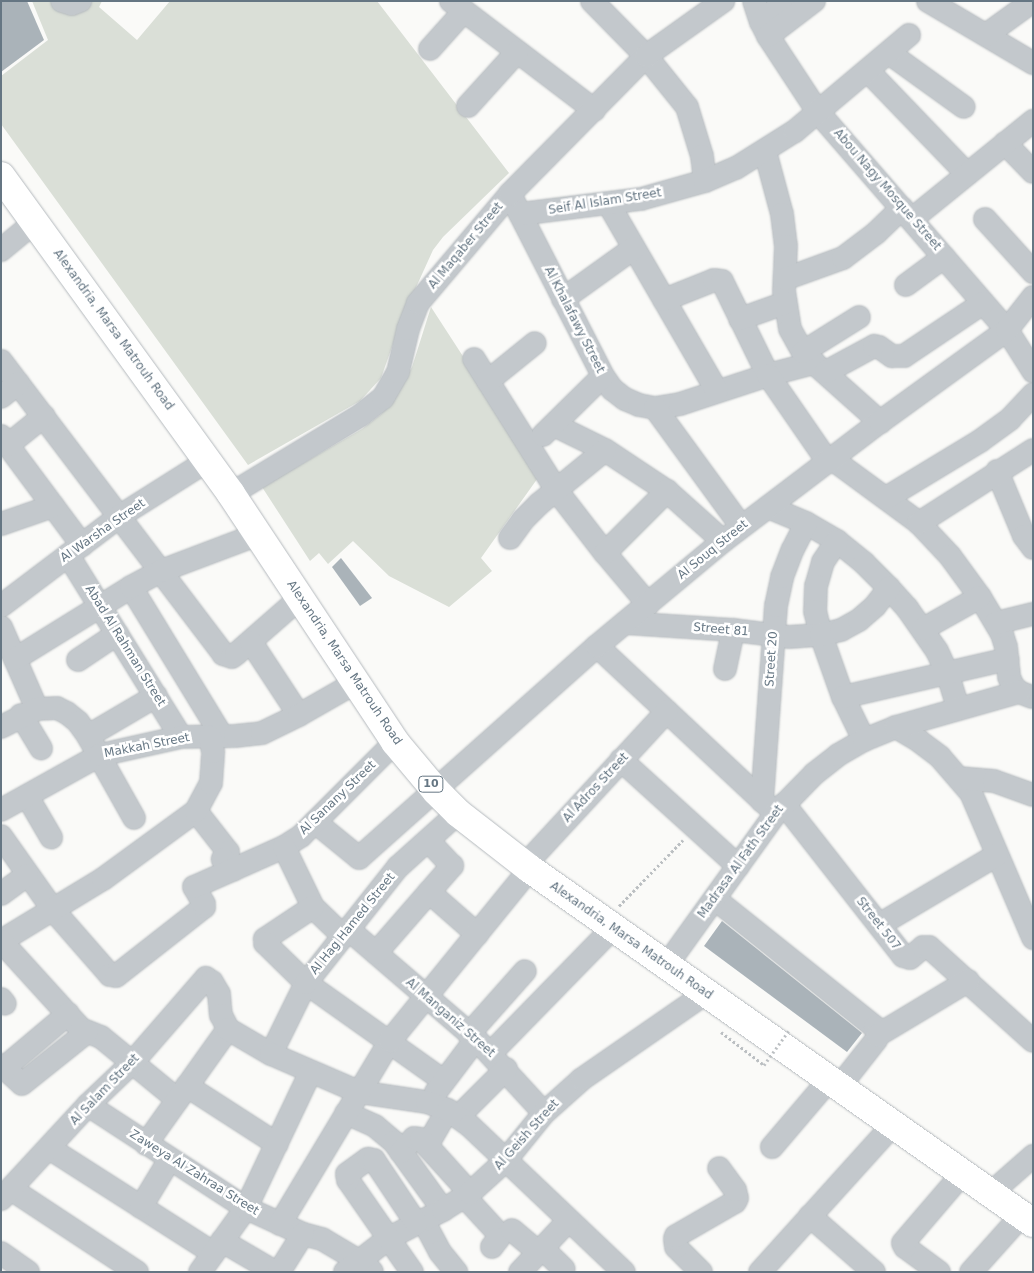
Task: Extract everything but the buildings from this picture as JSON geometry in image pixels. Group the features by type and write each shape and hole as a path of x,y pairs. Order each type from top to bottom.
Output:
{"main road":[{"name":"Alexandria, Marsa Matrouh Road","path":"1,176 36,222 259,534 395,742 436,791 458,813 527,867 1027,1219"}],"street":[{"path":"62,1 72,4 80,1"},
{"path":"592,1 646,56 687,107 698,139 705,181"},
{"name":"Al Maqaber Street","path":"231,494 361,414 383,398 398,372 401,353 418,303 510,194 646,56 723,1"},
{"path":"761,20 786,1"},
{"path":"761,20 814,1"},
{"path":"928,1 1033,63"},
{"path":"986,35 1033,1"},
{"path":"430,48 457,6 594,110"},
{"name":"Abou Nagy Mosque Street","path":"761,20 818,112 1007,330 1033,371"},
{"name":"Seif Al Islam Street","path":"520,214 641,199 705,181 736,168 765,151 818,112 909,35"},
{"path":"468,106 517,52"},
{"path":"889,53 964,107"},
{"path":"868,71 967,174"},
{"path":"785,278 843,258 876,233 967,174 1033,121"},
{"path":"1005,143 1033,172"},
{"path":"765,151 782,214 786,246 785,303 790,329 814,363 880,422"},
{"name":"Al Khalafawy Street","path":"510,194 603,376 612,389 625,399 639,405 654,408 680,404 768,375 814,363"},
{"path":"608,203 717,391"},
{"path":"985,219 1033,272"},
{"path":"1,250 36,222"},
{"path":"563,299 634,248"},
{"path":"906,285 944,257"},
{"path":"664,300 718,280 725,284 740,320 768,375 830,461 886,498 919,523 950,556 980,597 996,623 1002,634 1008,660 1009,677 1026,695"},
{"name":"Al Souq Street","path":"315,822 358,859 597,646 741,526 1007,330 1033,297"},
{"path":"740,320 785,303"},
{"path":"814,363 874,346 879,346 892,356 904,356 983,303"},
{"path":"814,363 859,318"},
{"path":"488,381 535,343"},
{"path":"474,359 557,491 605,553 648,604"},
{"path":"1,361 223,654 232,656 252,642 300,598"},
{"path":"531,448 603,376"},
{"path":"1,397 18,382"},
{"path":"886,498 980,441 1010,419 1033,394"},
{"path":"654,408 741,526"},
{"path":"5,441 44,416"},
{"path":"554,425 605,450 667,491 723,541"},
{"name":"Abad Al Rahman Street","path":"5,441 53,506 100,606 182,737"},
{"path":"510,538 533,509 605,450"},
{"path":"919,523 997,471 1033,450"},
{"name":"Al Warsha Street","path":"1,606 120,516 208,461"},
{"path":"997,471 1024,536 1033,548"},
{"path":"605,553 667,491"},
{"path":"1,524 53,506"},
{"path":"768,507 806,523 837,541 864,563 889,588 924,629 948,675 958,708"},
{"name":"Street 20","path":"774,806 773,635 782,577 806,523"},
{"path":"9,655 161,571 259,534"},
{"path":"837,541 823,562 816,586 815,611 821,635 843,697 864,740"},
{"path":"131,587 216,736 211,783 205,798 196,811 133,858 54,911 1,941 81,1029 102,1037 132,1062 183,1093 277,1144"},
{"name":"Street 81","path":"625,623 733,630 773,635 821,635 841,630 859,620 875,606 889,588"},
{"path":"924,629 980,597"},
{"path":"996,623 1033,614"},
{"path":"1,627 41,748"},
{"path":"725,669 733,630"},
{"path":"78,660 117,634"},
{"path":"252,642 299,716"},
{"name":"Street 507","path":"597,646 774,806 879,925 905,958 910,958 923,947 929,947 1033,1041"},
{"path":"843,697 948,675 1008,660"},
{"name":"Makkah Street","path":"1,810 27,796 94,746 182,737 262,733 299,716 355,683"},
{"name":"Madrasa Al Fath Street","path":"666,966 738,866 774,806 838,755 864,740 896,727 958,708 1026,695"},
{"path":"94,746 156,696"},
{"path":"1,727 29,712 47,707 62,711 78,722 94,746 134,818"},
{"name":"Al Adros Street","path":"280,1224 390,1041 477,934 527,867 621,760 667,711"},
{"path":"896,727 940,757 971,793 1033,938"},
{"name":"Al Sanany Street","path":"54,911 110,974 114,976 204,907 204,904 193,889 195,886 284,847 315,822 395,742"},
{"path":"621,760 738,866"},
{"path":"959,778 994,781 1033,795"},
{"path":"27,796 51,836"},
{"path":"196,811 228,852 222,858 232,870"},
{"name":"Al Hag Hamed Street","path":"271,1054 306,983 398,867 458,813"},
{"path":"1,836 54,911"},
{"path":"376,953 452,865 428,840"},
{"name":"Al Manganiz Street","path":"284,847 313,907 345,933 376,953 479,1042 506,1069 544,1113"},
{"path":"879,925 997,855"},
{"path":"1,894 27,875"},
{"path":"429,892 477,934"},
{"path":"719,893 812,957"},
{"path":"719,893 870,1021 878,1035"},
{"path":"313,907 265,938 265,943 306,983 444,1081"},
{"path":"428,1144 444,1110 444,1081 479,1042 548,993 609,925"},
{"path":"479,1042 518,964 548,993"},
{"name":"Al Salam Street","path":"6,1194 88,1105 132,1062 206,978 212,982 219,994 221,1015 228,1029"},
{"path":"772,1147 834,1084 878,1035 968,981"},
{"name":"Al Geish Street","path":"358,1268 389,1238 443,1210 467,1195 505,1161 544,1113 582,1079 706,993"},
{"path":"68,1014 3,1066 22,1084 87,1032"},
{"path":"146,1144 228,1029 271,1054 310,1073 359,1092 444,1110 470,1126 624,1272"},
{"path":"444,1110 506,1069"},
{"path":"200,1272 246,1208 310,1073"},
{"name":"Zaweya Al Zahraa Street","path":"88,1105 246,1208 303,1234 322,1239 358,1268"},
{"path":"346,1114 375,1126 394,1142 443,1210"},
{"path":"760,1272 892,1125"},
{"path":"401,1152 414,1138 422,1139 428,1144 498,1233 498,1239 492,1248"},
{"path":"49,1148 140,1207 217,1247 275,1272"},
{"path":"991,1193 1033,1156"},
{"path":"140,1207 170,1159"},
{"path":"412,1272 347,1178 347,1174 368,1159 374,1160 456,1272"},
{"path":"701,1272 676,1247 676,1236 735,1202 737,1198 735,1190 719,1168"},
{"path":"939,1272 905,1247 903,1243 963,1173"},
{"path":"6,1194 108,1265 137,1272"},
{"path":"810,1216 874,1272"},
{"path":"972,1272 1027,1219"},
{"path":"520,1272 568,1220"},
{"path":"512,1230 564,1269"},
{"path":"279,1272 303,1234"},
{"path":"1,1253 28,1272"}],"path":[{"path":"609,925 695,827"},
{"path":"736,1045 764,1065 790,1029"}],"shaded area":[{"path":"32,1 102,1 99,7 137,40 170,1 377,1 509,173 443,237 433,250 403,316 381,378 360,401 248,465 1,124 1,76 48,40"},
{"path":"431,307 540,475 481,558 492,571 449,607 389,576 353,541 328,564 319,553 310,561 262,487 362,429 380,415 395,398 412,367"}]}
